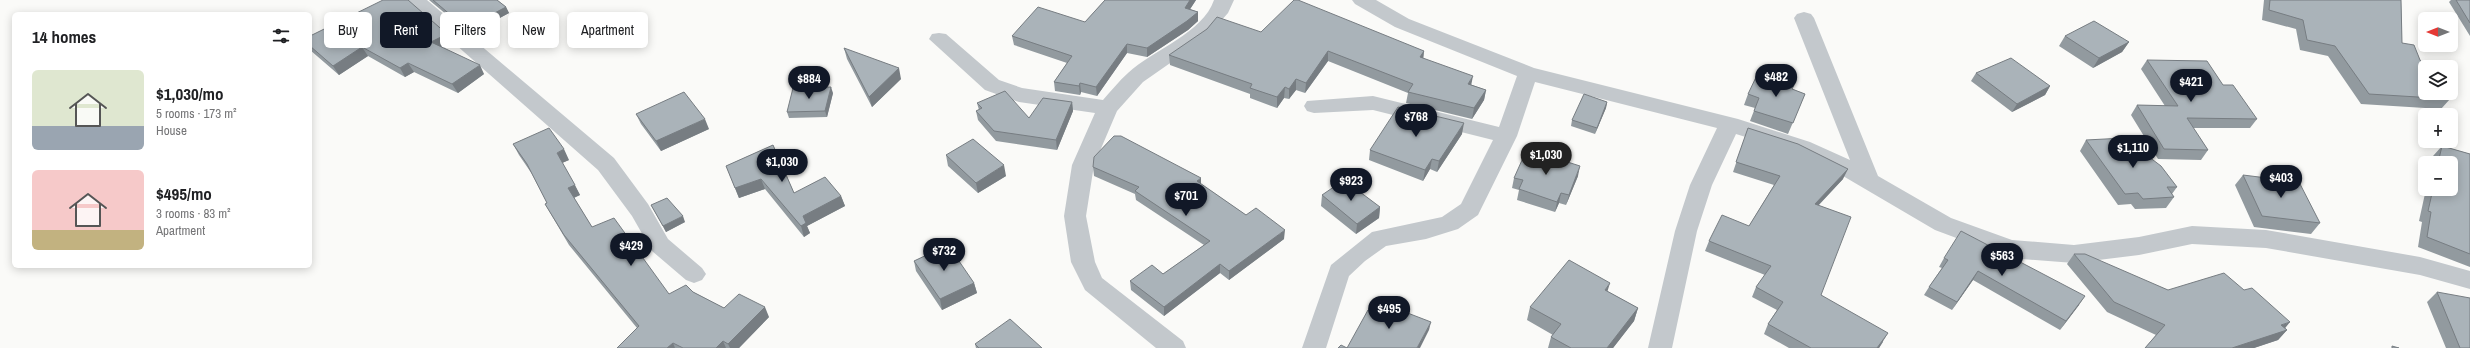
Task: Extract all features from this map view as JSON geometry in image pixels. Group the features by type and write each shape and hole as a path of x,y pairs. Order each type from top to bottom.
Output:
{"street":[{"path":"415,0 540,105 606,164 640,210 660,245 694,274"},
{"path":"1174,348 1093,284 1083,262 1075,216 1083,165 1108,108 1136,77 1199,33 1221,9 1224,0"},
{"path":"1362,0 1402,23 1528,73 1730,124 1802,147 1869,181 1943,224 2010,249 2074,254 2139,246 2192,235 2266,239 2420,266 2470,280"},
{"path":"1804,18 1869,181"},
{"path":"940,39 992,85 1019,95 1108,108"},
{"path":"1314,348 1339,271 1380,238 1426,230 1450,223 1470,209 1506,136 1528,73"},
{"path":"1314,106 1373,103 1506,136"},
{"path":"1660,348 1686,231 1701,185 1730,124"}],"building":[{"path":"383,0 408,0 422,12 380,12 380,48 432,48 432,42 440,46 440,48 444,48 480,65 452,84 408,63 400,68 364,48 372,48 372,12 359,12"},
{"path":"433,0 497,0 506,7 496,12 447,12"},
{"path":"1105,0 1190,0 1185,8 1198,12 1147,48 1127,44 1096,87 1080,83 1079,86 1054,82 1072,56 1012,36 1038,7 1085,22"},
{"path":"1294,0 1298,0 1424,51 1420,57 1473,76 1468,84 1486,90 1474,108 1408,92 1413,84 1328,51 1306,83 1296,79 1289,89 1285,87 1277,97 1250,88 1252,84 1169,55 1207,29 1217,17 1261,32"},
{"path":"2270,0 2401,0 2402,43 2414,45 2420,60 2418,60 2418,97 2369,94 2335,46 2307,40 2303,20 2269,10"},
{"path":"2456,0 2470,0 2470,23"},
{"path":"432,21 440,28 440,38 432,42"},
{"path":"2094,21 2129,42 2099,58 2065,36"},
{"path":"324,29 324,48 360,48 333,66 312,48 312,35"},
{"path":"844,48 899,68 869,97"},
{"path":"2011,58 2050,86 2017,104 1976,73"},
{"path":"2147,60 2207,61 2223,85 2233,85 2257,119 2187,118 2208,150 2164,149 2137,105 2178,106"},
{"path":"1758,73 1794,85 1792,89 1805,94 1793,123 1754,111 1759,98 1748,94"},
{"path":"831,87 825,111 787,112 793,88"},
{"path":"1005,91 1029,118 1043,98 1072,102 1056,140 994,131 976,111 982,108 977,103"},
{"path":"684,92 705,119 656,141 636,114"},
{"path":"1584,94 1607,102 1597,128 1572,120"},
{"path":"1398,107 1464,123 1439,161 1432,159 1425,170 1370,150"},
{"path":"549,128 564,149 557,153 575,185 568,188 592,227 614,218 669,294 686,285 693,292 724,308 739,294 765,307 728,344 723,341 716,348 683,348 673,343 667,348 617,348 639,326 564,235 545,204 547,203 527,164 513,144"},
{"path":"1748,128 1798,144 1848,169 1815,204 1851,217 1821,295 1888,333 1877,348 1811,348 1768,324 1783,302 1756,287 1771,266 1709,241 1722,215 1749,226 1780,176 1736,162"},
{"path":"1114,136 1121,136 1201,178 1197,181 1246,215 1256,208 1285,230 1229,271 1220,264 1164,307 1130,281 1152,265 1163,274 1210,241 1135,191 1139,187 1093,167 1094,157"},
{"path":"2124,138 2161,166 2177,187 2167,187 2174,197 2143,199 2138,193 2125,194 2086,140"},
{"path":"973,139 1004,165 976,183 946,155"},
{"path":"773,145 794,193 825,177 841,196 803,216 806,223 801,226 761,179 735,188 726,166"},
{"path":"2442,148 2449,148 2470,154 2470,254 2427,237 2431,212 2428,211 2431,196 2458,196 2458,156 2440,156"},
{"path":"1527,149 1580,166 1569,195 1561,193 1557,202 1519,189 1523,180 1514,178"},
{"path":"2243,175 2299,182 2320,223 2262,216"},
{"path":"1344,180 1380,207 1357,224 1322,195"},
{"path":"667,198 683,216 663,226 651,205"},
{"path":"1961,231 2085,296 2066,321 1978,271 1957,302 1929,287 1948,260 1944,258"},
{"path":"948,245 974,283 940,299 914,261"},
{"path":"2074,254 2085,254 2168,290 2224,273 2244,290 2252,288 2290,322 2281,325 2287,330 2232,348 2145,348 2165,325 2114,302"},
{"path":"1569,260 1610,283 1605,290 1638,308 1607,348 1571,348 1551,337 1561,324 1530,307"},
{"path":"2437,292 2470,298 2470,348 2460,348"},
{"path":"1379,302 1431,322 1417,348 1347,348 1368,310 1373,312"},
{"path":"1010,319 1042,348 979,348 975,344"},
{"path":"1341,345 1347,348 1338,348"}]}
